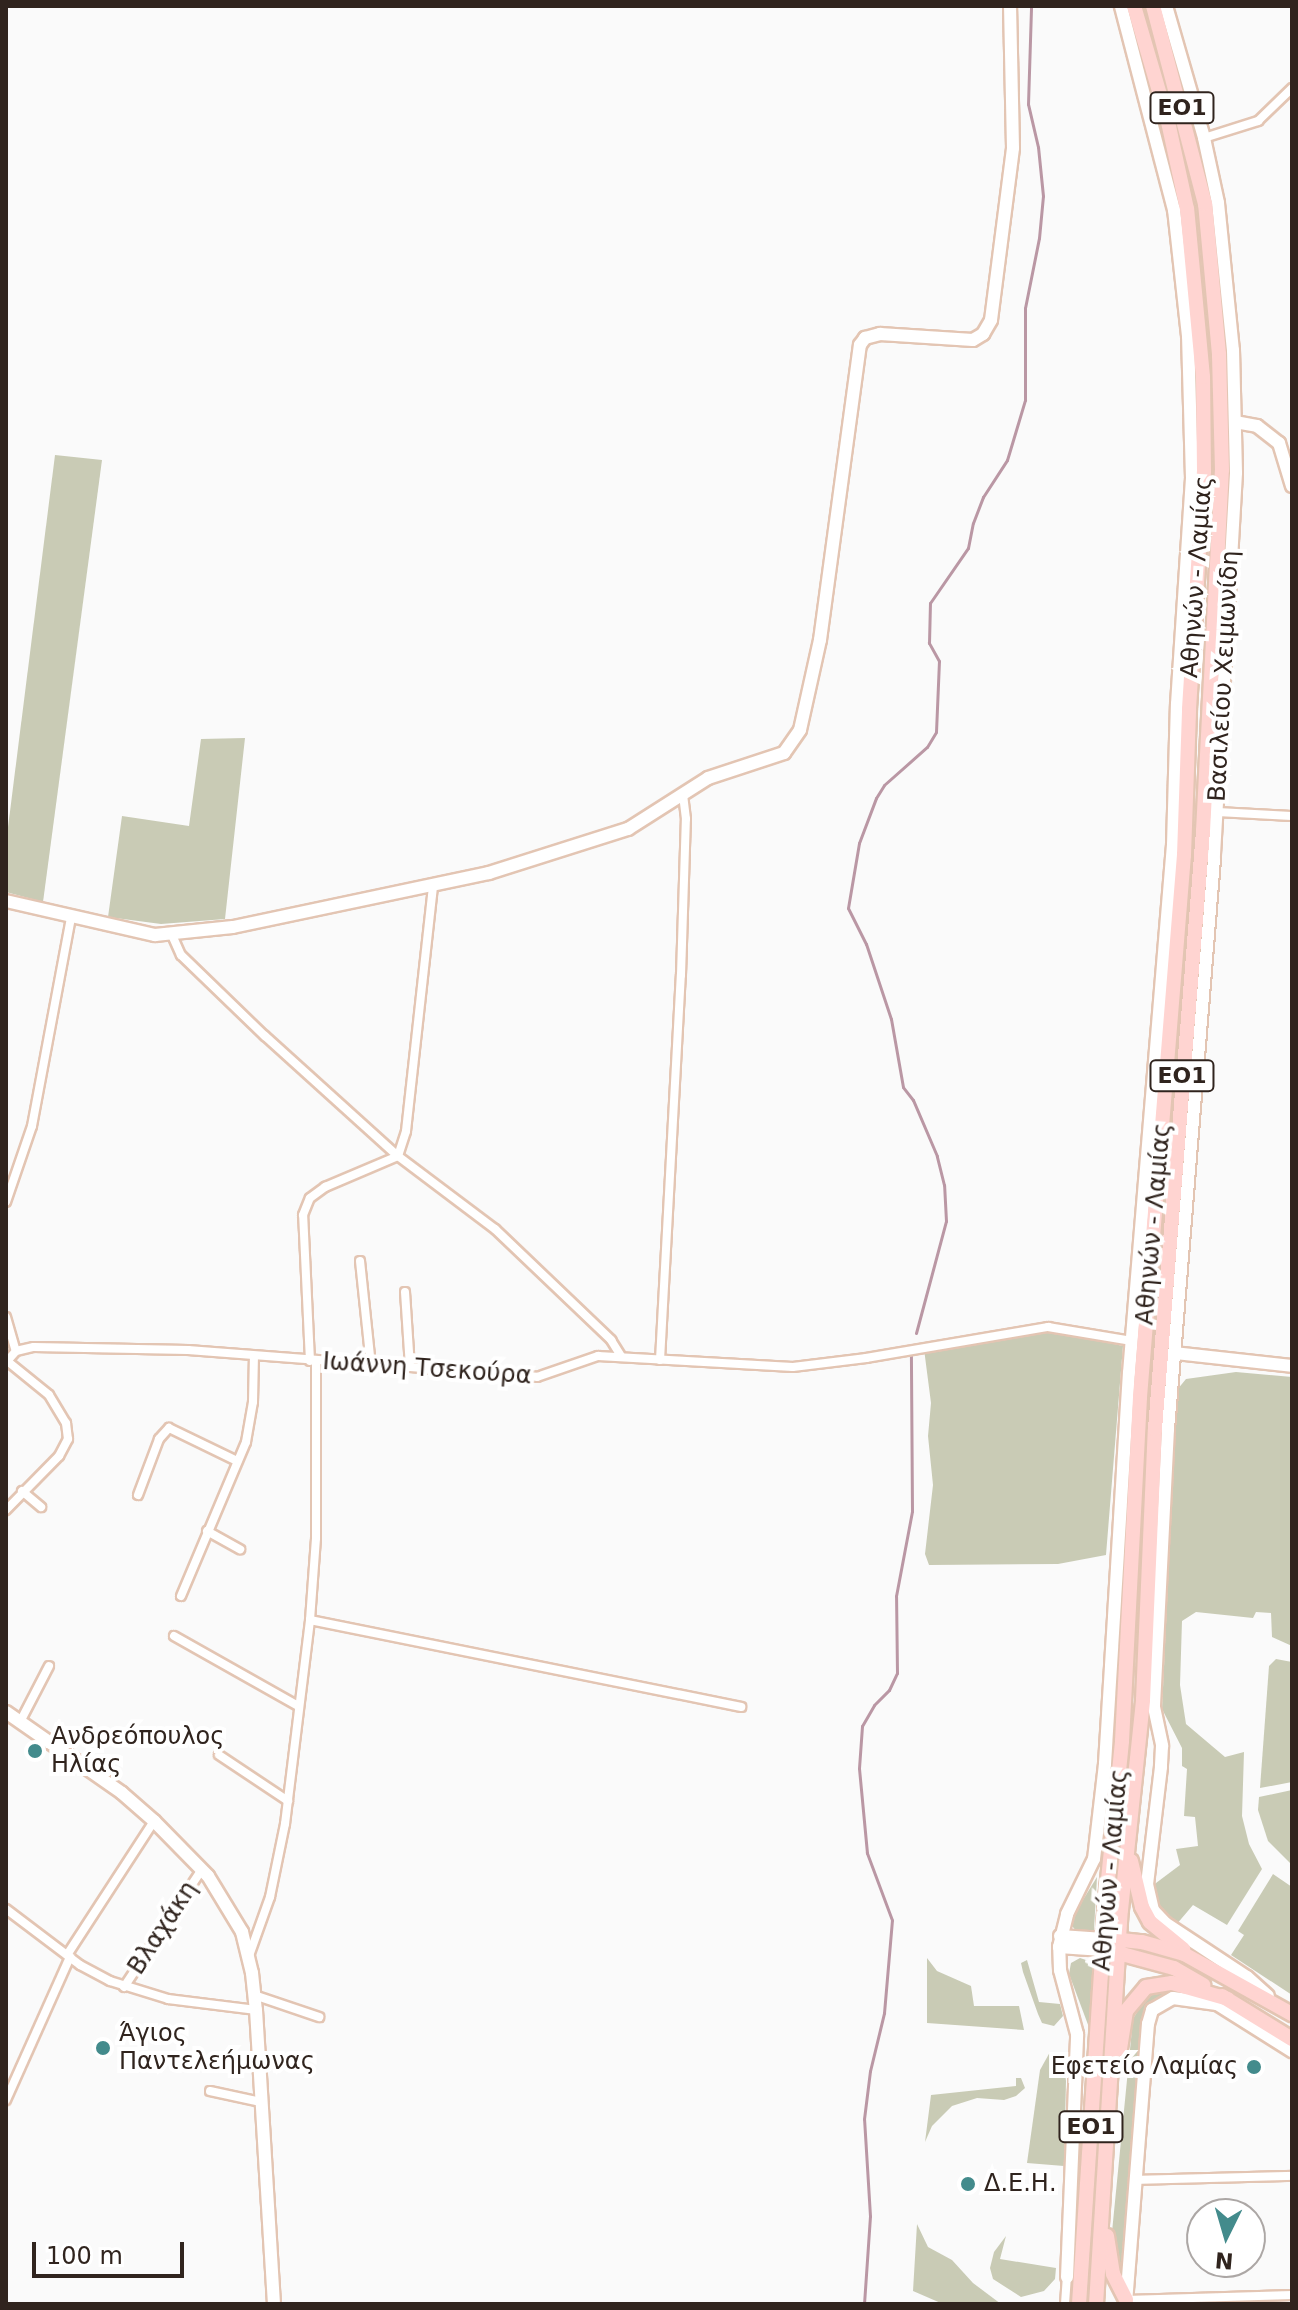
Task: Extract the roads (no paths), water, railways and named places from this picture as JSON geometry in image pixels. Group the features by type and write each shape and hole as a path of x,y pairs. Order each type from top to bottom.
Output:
{"main road":[{"name":"Αθηνών - Λαμίας","path":"1096,2304 1111,1945 1140,1397 1184,855 1189,709 1204,471 1203,377 1187,209 1171,135 1134,6"},
{"name":"Αθηνών - Λαμίας","path":"1079,2304 1111,1945 1128,1842 1143,1700 1156,1415 1203,831 1222,461 1215,297 1205,204 1153,6"},
{"path":"1128,1842 1137,1892 1150,1922 1161,1934 1286,2010"},
{"path":"1111,1945 1165,1948 1207,1964"},
{"path":"1111,1945 1174,1968 1292,2039"},
{"path":"1104,2145 1113,2120 1124,2020 1133,1999 1146,1987 1164,1983 1190,1987 1228,1999"},
{"path":"1102,2176 1109,2258 1126,2302"}],"street":[{"path":"6,901 136,933 172,935 246,925 433,887 628,829 708,778 784,753 800,730 820,640 860,345 865,338 880,334 973,340 989,326 1013,148 1010,6"},
{"path":"1065,2304 1077,2034 1060,1970 1060,1942 1067,1914 1092,1866 1099,1822 1132,1341 1173,845 1192,430 1187,320 1174,210 1121,6"},
{"name":"Βασιλείου Χειμωνίδη","path":"1166,6 1204,138 1224,250 1235,422 1235,500 1217,812 1175,1353 1154,1707 1162,1746 1161,1767 1147,1895 1165,1923 1247,1977 1286,2010"},
{"path":"1204,138 1258,121 1292,88"},
{"path":"1235,422 1257,426 1279,443 1292,486"},
{"path":"660,1360 681,975 686,819 683,793"},
{"path":"1217,812 1292,816"},
{"path":"249,1956 270,1897 288,1801 310,1620 316,1538 313,1362 303,1215 305,1205 325,1187 398,1156 406,1131 433,887"},
{"path":"6,1202 32,1126 71,918"},
{"path":"172,935 181,955 398,1156 495,1229 611,1340 621,1356"},
{"path":"360,1261 371,1366"},
{"path":"405,1292 410,1367"},
{"path":"6,1317 16,1351 7,1360 49,1395 60,1410 68,1433 59,1456 6,1510"},
{"name":"Ιωάννη Τσεκούρα","path":"16,1351 88,1348 254,1356 537,1377 555,1373 584,1358 621,1356 793,1367 866,1358 1048,1327 1132,1341"},
{"path":"1175,1353 1292,1366"},
{"path":"181,1596 249,1430 254,1356"},
{"path":"138,1495 159,1439 169,1428 237,1461"},
{"path":"22,1491 41,1507"},
{"path":"207,1531 240,1549"},
{"path":"310,1620 741,1707"},
{"path":"174,1636 298,1706"},
{"path":"20,1722 49,1666"},
{"path":"6,1712 122,1793 202,1869 230,1908 249,1956 256,2010 274,2304"},
{"path":"219,1755 288,1801"},
{"path":"6,2100 69,1956 154,1821"},
{"name":"Βλαχάκη","path":"124,1987 202,1869"},
{"path":"6,1909 94,1974 124,1987 168,1999 256,2010"},
{"path":"1060,1942 1111,1945"},
{"path":"254,1995 319,2017"},
{"path":"1292,2051 1217,2004 1180,1998 1156,2005 1148,2020 1126,2302 1292,2295"},
{"path":"210,2091 261,2102"},
{"path":"1136,2180 1292,2176"}],"waterway":[{"path":"916,1333 946,1221 944,1185 937,1156 913,1100 903,1087 891,1019 866,944 848,908 859,843 876,798 884,785 927,747 936,732 939,661 929,643 930,603 968,548 983,497 1007,460 1025,400 1025,308 1039,238 1043,196 1038,147 1028,104 1031,6"},
{"path":"864,2304 870,2216 864,2119 870,2071 884,2013 892,1920 867,1853 859,1768 862,1726 874,1705 889,1690 897,1673 896,1596 912,1511 911,1354"}],"place":[{"name":"Ανδρεόπουλος Ηλίας","path":"35,1751"},
{"name":"Άγιος Παντελεήμωνας","path":"103,2048"},
{"name":"Εφετείο Λαμίας","path":"1254,2067"},
{"name":"Δ.Ε.Η.","path":"968,2184"}]}
